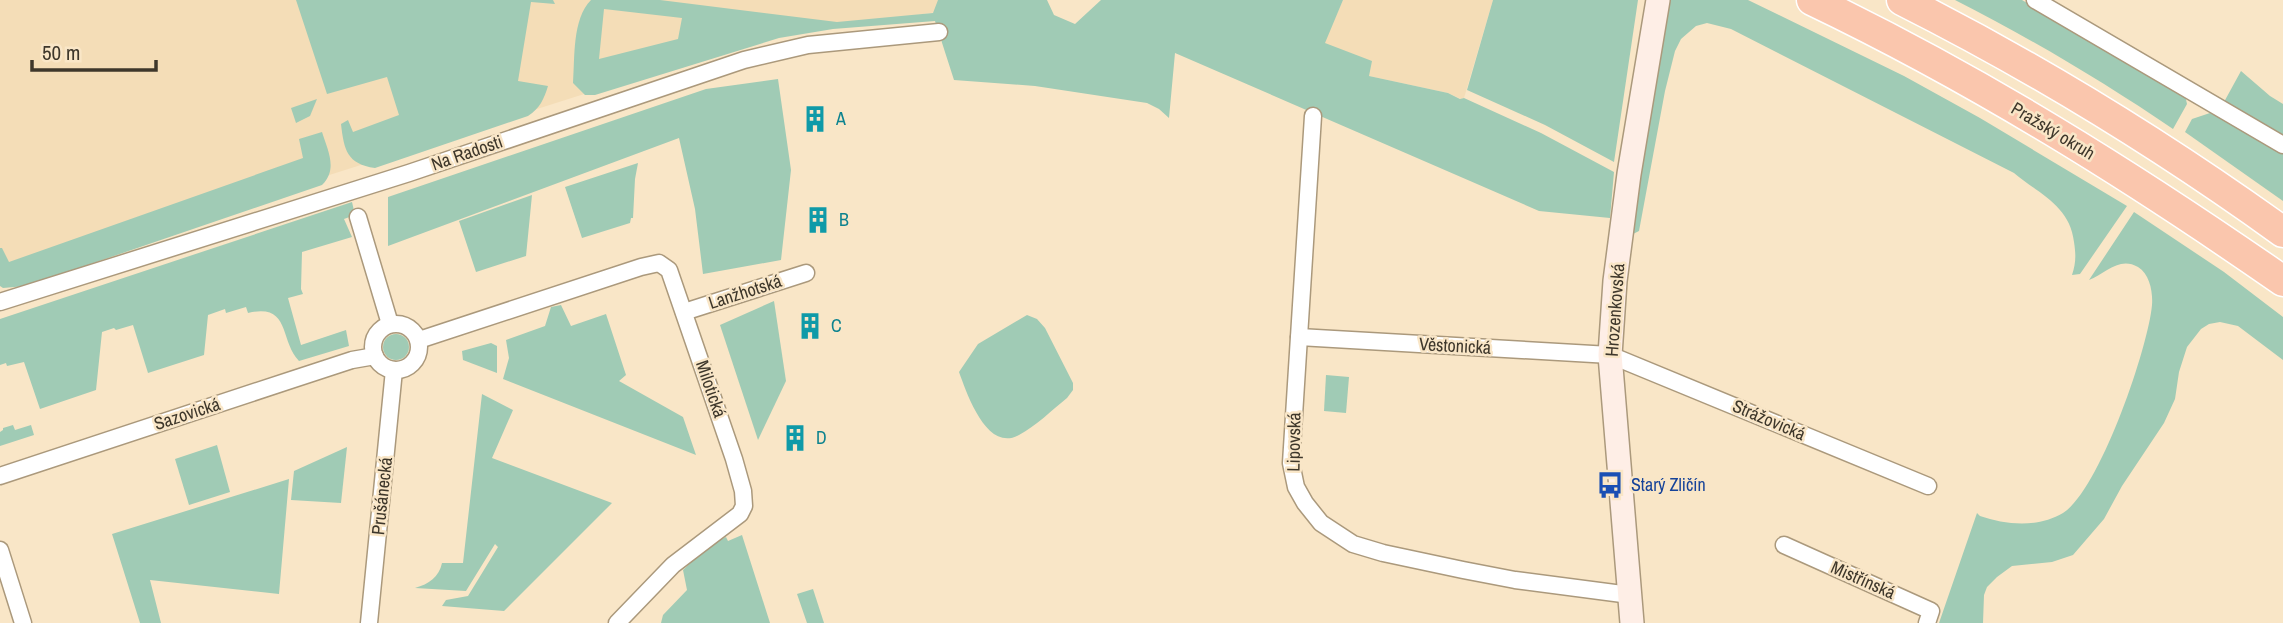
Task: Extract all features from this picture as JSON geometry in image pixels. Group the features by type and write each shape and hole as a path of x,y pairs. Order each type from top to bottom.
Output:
{"highway":[{"name":"Pražský okruh","path":"1812,0 1953,72 2103,161 2283,281"},
{"path":"1902,0 2015,61 2125,126 2214,182 2283,232"}],"street":[{"name":"Hrozenkovská","path":"1632,623 1610,355 1615,281 1629,174 1658,0"},
{"path":"2035,0 2283,145"},
{"name":"Na Radosti","path":"0,302 409,173 744,60 808,45 939,32"},
{"name":"Lipovská","path":"1313,116 1291,463 1299,495 1321,523 1348,542 1383,553 1515,580 1630,595"},
{"path":"358,217 390,324"},
{"name":"Milotická","path":"419,340 655,262 669,270 734,458 743,491 743,510 673,565 617,623"},
{"name":"Lanžhotská","path":"684,312 806,273"},
{"path":"397,323 411,328 419,340 418,355 401,369 394,370 383,365 375,356 373,348 377,333 390,324 397,323"},
{"name":"Věstonická","path":"1299,337 1610,355"},
{"name":"Strážovická","path":"1610,355 1928,486"},
{"name":"Sazovická","path":"0,476 317,371 375,356"},
{"name":"Prušánecká","path":"369,623 394,370"},
{"name":"Mistřínská","path":"1784,545 1931,611 1927,623"},
{"path":"0,550 23,623"}],"shaded area":[{"path":"0,0 1016,1 766,36 0,280"},
{"path":"1343,0 1493,0 1464,98 1369,76 1324,43"}],"green space":[{"path":"296,0 553,0 555,4 531,2 518,81 548,86 545,95 539,106 528,116 375,168 358,163 346,148 341,124 348,120 353,132 399,115 387,77 327,94"},
{"path":"591,0 660,0 837,22 933,13 938,0 1047,0 1054,15 1075,24 1101,0 1343,0 1325,43 1372,61 1369,76 1464,98 1541,133 1614,172 1610,218 1539,211 1175,53 1169,118 1147,103 1035,86 954,80 935,21 833,29 779,38 595,95 585,95 573,83 577,28","holes":["604,9 682,18 678,39 599,59"]},
{"path":"1493,0 1638,0 1614,162 1545,125 1467,90"},
{"path":"1666,0 1748,0 1904,76 2127,206 2080,274 2072,275 2075,251 2066,219 2052,202 2014,173 1731,29 1707,23 1696,26 1681,39 1675,51 1639,231 1629,236"},
{"path":"1955,0 2022,0 2185,95 2187,104 2173,129 2066,61"},
{"path":"2241,71 2283,104 2283,136 2224,102"},
{"path":"778,79 791,170 781,260 703,274 695,209 679,138 388,246 388,197 706,89"},
{"path":"317,99 310,116 296,123 291,108"},
{"path":"2210,113 2283,151 2283,201 2185,132 2192,119"},
{"path":"322,132 331,166 322,185 26,286 0,286 0,248 9,262 303,158 299,139"},
{"path":"638,163 633,218 630,223 582,238 565,187"},
{"path":"532,195 526,256 476,272 459,221"},
{"path":"352,202 355,215 344,219 352,237 302,252 303,294 288,298 301,345 346,330 349,346 299,361 278,318 271,313 248,313 246,307 226,313 225,309 208,315 204,355 148,373 133,325 116,330 114,328 102,332 96,390 40,409 24,362 0,365 0,319"},
{"path":"2134,212 2224,272 2283,317 2283,360 2238,326 2220,322 2201,329 2187,347 2179,372 2175,399 2164,423 2122,486 2104,519 2073,555 2052,562 2012,566 1997,577 1987,587 1984,595 1983,623 1939,623 1977,513 1990,519 2022,524 2053,518 2077,500 2106,449 2132,384 2149,326 2152,295 2145,274 2131,264 2112,267 2089,280"},
{"path":"774,301 786,381 758,440 720,325"},
{"path":"561,305 571,326 606,314 626,375 619,381 683,417 696,455 503,379 509,358 506,340 545,326 551,307"},
{"path":"1027,315 1037,319 1045,328 1073,383 1073,390 1067,398 1019,435 1008,438 997,436 980,418 959,372 978,344"},
{"path":"396,334 405,338 409,347 405,356 396,360 387,356 383,347 387,338"},
{"path":"491,343 497,346 497,373 463,360 462,351"},
{"path":"1326,375 1349,377 1346,413 1324,411"},
{"path":"482,394 513,410 492,458 612,503 504,611 442,606 446,600 468,596 498,547 495,544 466,591 415,588 433,579 442,563 463,563"},
{"path":"13,425 15,430 31,425 34,435 0,446 0,432"},
{"path":"217,445 230,492 189,505 175,459"},
{"path":"347,447 341,503 291,500 294,471"},
{"path":"289,479 279,594 150,580 161,623 140,623 112,534"},
{"path":"742,535 770,623 661,623 663,615 687,590 683,570 709,545 726,537 728,541"},
{"path":"813,589 824,623 807,623 797,594"}],"place":[{"name":"A","path":"815,119"},
{"name":"B","path":"818,220"},
{"name":"C","path":"810,326"},
{"name":"D","path":"795,438"},
{"name":"Starý Zličín","path":"1610,485"}]}
